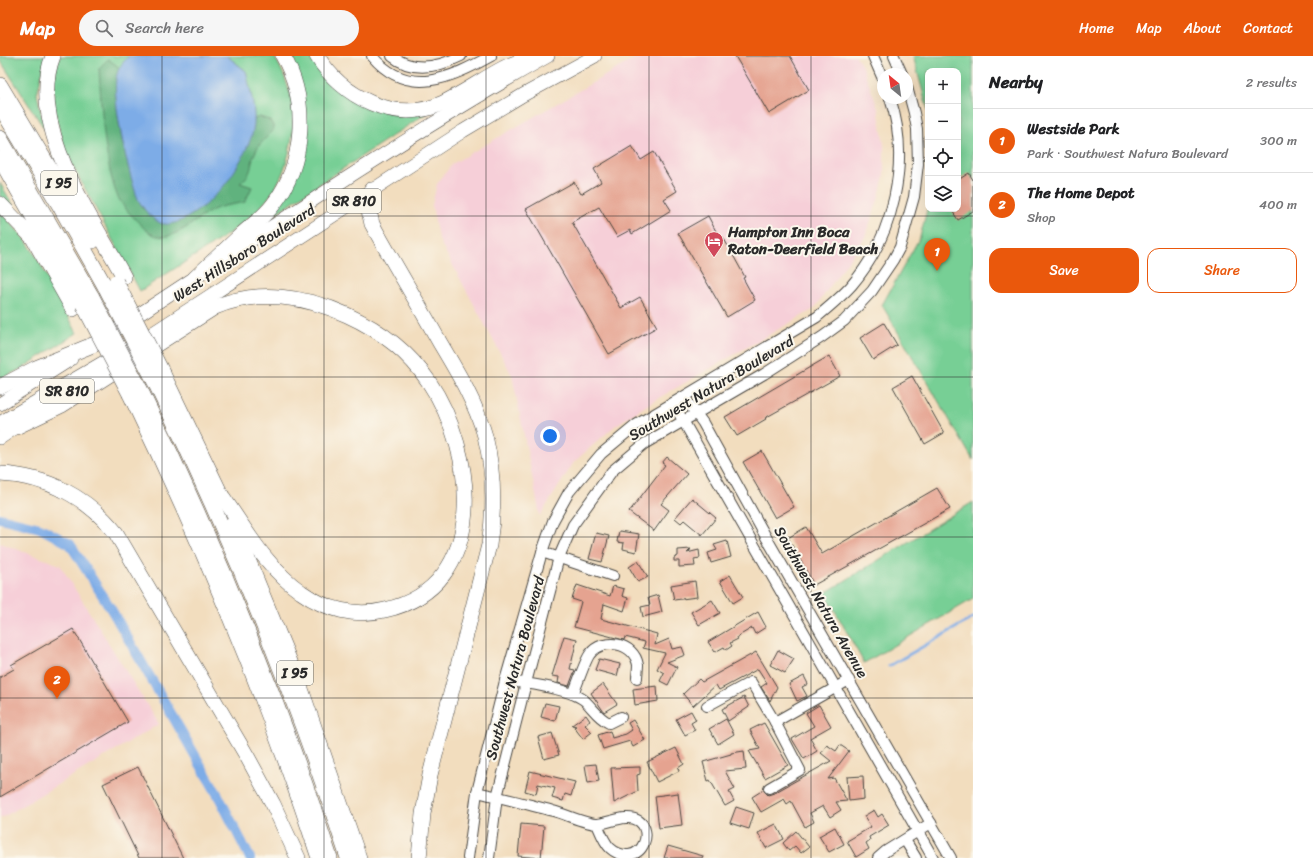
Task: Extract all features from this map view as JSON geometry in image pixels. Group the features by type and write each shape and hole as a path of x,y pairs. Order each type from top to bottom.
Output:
{"highway":[{"path":"53,56 49,71 47,92 54,138 115,282 218,515 268,635 307,738 348,858"},
{"path":"195,278 266,214 279,196 289,177 296,155 300,120 294,80 283,56"},
{"path":"317,56 337,81 359,98 385,108 411,110 442,103 505,67 535,56"},
{"name":"I 95","path":"0,85 50,166 148,342 158,377 220,493 287,653 332,776 359,858"},
{"path":"0,106 61,208 115,282"},
{"path":"0,138 83,303 135,392 192,499 229,584 282,719 330,858"},
{"name":"I 95","path":"0,159 135,392 239,637 276,732 318,858"},
{"path":"371,190 369,211 372,224 456,370 476,410 488,450 493,489 493,516 489,545 430,775 423,814 419,858"},
{"path":"0,204 33,238 83,303"},
{"path":"16,427 62,405 215,307 232,301 260,296 305,300 329,307 366,324 399,348 423,374 442,403 457,440 465,479 465,518 456,553 433,585 419,596 397,606 374,612 355,613 335,609 317,602 291,584 268,560 220,493"},
{"path":"0,387 36,368 95,344"},
{"path":"0,424 116,360"},
{"path":"0,474 22,476 40,480 78,497 94,510 116,534 251,764 282,823 298,858"}],"main road":[{"name":"West Hillsboro Boulevard","path":"0,404 95,344 395,148 484,93 548,56"},
{"name":"West Hillsboro Boulevard","path":"0,438 371,190 493,112 594,56"}],"street":[{"path":"372,56 389,71 401,77 430,81 456,74 491,56"},
{"path":"392,56 405,64 426,67 442,64 461,56"},
{"path":"872,56 878,68"},
{"path":"894,56 899,68"},
{"name":"Southwest Natura Boulevard","path":"468,858 477,792 504,681 552,521 584,472 620,437 673,403 818,317 840,298 866,265 887,224 896,186 898,148 895,116 892,104"},
{"name":"Southwest Natura Boulevard","path":"489,858 497,797 559,557 573,525 612,472 644,444 682,420 764,374 844,321 872,291 890,265 900,247 909,220 917,181 917,129 912,104"},
{"name":"Southwest Natura Avenue","path":"684,397 696,412 951,858"},
{"name":"Southwest Natura Avenue","path":"673,403 933,858"},
{"path":"712,472 726,465"},
{"path":"542,552 614,576"},
{"path":"573,694 588,656 604,644 615,644 626,648 636,661 637,678"},
{"path":"775,722 849,680"},
{"path":"504,681 526,683 573,694 583,700 599,719 609,723 621,717"},
{"path":"707,706 751,682 775,722 800,770 769,788"},
{"path":"477,792 597,824 629,818 639,821 644,829 646,837 644,844 633,856 626,857 610,848 597,824"},
{"path":"878,858 931,823"},
{"path":"904,840 916,858"}],"shaded area":[{"path":"639,56 856,56 863,68 878,108 884,145 884,176 878,200 865,237 814,309 655,400 616,425 574,462 540,516 512,375 438,238 432,205 437,184 452,164"},
{"path":"0,543 60,565 159,724 0,819"}],"green space":[{"path":"0,56 46,56 37,94 45,130 0,60"},
{"path":"60,56 129,56 117,75 124,150 138,199 144,210 246,71 227,56 274,56 280,66 288,87 291,98 293,120 291,143 280,180 261,207 236,229 140,291 69,159 64,146 57,121 54,95 56,69"},
{"path":"288,56 312,56 334,84 427,113 273,215 297,168"},
{"path":"913,56 973,56 973,460 882,305 920,237 926,212 961,212 961,68 925,68 925,99"},
{"path":"108,59 120,68 117,80 116,97 118,117 127,161 138,198 144,210 251,137 254,119 260,117 269,120 273,125 273,131 256,150 249,172 240,183 252,187 245,202 217,208 180,231 164,237 156,236 149,232 133,217 124,207 117,195 106,150 99,68"},
{"path":"0,183 13,205 12,206 0,197"},
{"path":"0,211 25,239 36,256 77,333 21,369 0,379"},
{"path":"973,502 973,599 864,663 825,593"}],"water":[{"path":"129,56 227,56 246,71 252,101 254,123 253,131 246,150 231,177 215,196 197,211 177,222 168,224 160,223 153,218 142,206 134,188 118,117 116,99 117,74 122,64"}],"building":[{"path":"735,56 790,56 809,90 769,114"},
{"path":"632,146 641,160 654,152 677,191 664,199 671,210 632,234 630,230 617,237 599,207 572,222 621,308 640,297 657,327 609,354 526,209 574,182 581,194 601,182 594,169"},
{"path":"969,173 973,180 973,211 958,220 953,212 961,212 961,178"},
{"name":"Hampton Inn Boca Raton-Deerfield Beach","path":"708,216 720,239 723,237 745,277 743,278 755,300 727,317 678,233"},
{"path":"884,323 897,345 873,360 860,338"},
{"path":"829,356 840,376 765,418 766,419 737,436 725,417"},
{"path":"912,376 944,433 925,444 893,387"},
{"path":"762,451 794,507 775,518 743,462"},
{"path":"667,457 687,474 661,504 669,510 654,531 629,512 665,465 662,463"},
{"path":"937,488 950,509 814,585 788,538 806,527 822,554"},
{"path":"692,498 716,518 702,535 684,520 681,523 675,518"},
{"path":"619,531 639,534 636,552 623,549 624,543 617,542"},
{"path":"596,533 609,536 602,562 589,559"},
{"path":"727,541 731,557 711,563 708,553 717,550 714,545"},
{"path":"691,549 687,553 699,550 700,558 694,559 695,566 679,567 679,561 674,561 674,558 678,556 678,550"},
{"path":"638,561 648,577 638,582 629,567"},
{"path":"730,575 743,597 733,603 720,581"},
{"path":"695,581 697,597 674,600 671,585"},
{"path":"577,585 610,596 613,586 624,589 622,596 628,598 624,611 604,604 601,619 657,634 655,645 669,639 672,649 682,647 685,655 667,662 677,667 668,685 660,681 664,673 657,669 665,653 643,648 645,642 625,637 624,640 574,627 581,602 572,599"},
{"path":"658,595 662,612 643,617 641,607 650,605 648,598"},
{"path":"712,600 720,613 699,625 691,612"},
{"path":"758,612 766,627 755,634 752,628 737,637 738,639 730,643 732,646 726,650 724,647 715,652 708,642"},
{"path":"73,629 128,722 0,797 0,677 14,669 11,665"},
{"path":"564,636 577,639 570,669 575,670 569,686 558,683 559,677 552,676"},
{"path":"778,650 794,659 785,673 770,665"},
{"path":"756,652 777,687 770,701 761,687 767,683 758,669 719,690 716,685 693,706 683,694 699,679 702,682"},
{"path":"599,659 620,664 617,676 595,670"},
{"path":"804,676 808,684 802,687 807,696 797,701 789,684"},
{"path":"603,684 617,704 604,712 591,693"},
{"path":"657,686 658,701 635,705 633,689"},
{"path":"744,697 749,707 728,721 722,709"},
{"path":"545,703 559,706 555,721 541,717"},
{"path":"819,705 831,726 810,738 817,751 804,759 792,739 814,726 806,713"},
{"path":"691,711 696,720 691,723 695,730 685,735 676,719"},
{"path":"586,715 590,721 585,725 592,732 583,739 574,727 576,726 572,725"},
{"path":"726,719 734,734 718,744 709,729"},
{"path":"633,720 645,740 633,747 630,741 603,749 598,735 610,731 612,738 626,734 632,730 628,723"},
{"path":"764,723 788,765 765,778 749,751 760,749 750,730"},
{"path":"552,733 559,755 544,759 538,737"},
{"path":"827,745 836,751 840,745 849,751 828,779 834,778 847,801 836,802 841,810 830,817 823,806 810,813 814,822 805,827 791,801 787,804 784,799 761,812 752,797 763,790 768,795 774,793 831,761 821,753"},
{"path":"676,748 684,764 678,768 679,771 657,782 647,762"},
{"path":"744,751 746,769 725,771 735,789 729,792 734,801 725,806 710,780 708,781 703,762 731,753"},
{"path":"596,764 599,781 588,783 585,765"},
{"path":"138,767 183,858 139,858 103,784"},
{"path":"640,767 640,774 637,775 638,791 614,803 611,768"},
{"path":"530,771 575,782 571,796 565,794 563,801 552,798 555,788 538,784 536,794 525,791"},
{"path":"863,776 864,799 849,801 847,777"},
{"path":"678,793 682,825 659,828 655,796"},
{"path":"736,807 754,813 749,829 730,823"},
{"path":"874,810 878,817 882,814 889,825 869,837 870,840 866,843 869,849 856,857 847,841 871,827 864,816"},
{"path":"521,824 544,826 541,858 518,856"},
{"path":"776,824 784,839 766,848 758,833"},
{"path":"835,827 844,844 829,852 819,836"},
{"path":"796,831 809,847 801,853 795,846 789,851 783,843"},
{"path":"668,846 703,856 702,858 664,858"}],"waterway":[{"path":"0,518 40,528 70,544 111,609 219,797 250,858"},
{"path":"889,666 973,618"}],"place":[{"name":"Hampton Inn Boca Raton-Deerfield Beach","path":"714,258"},
{"name":"Westside Park","path":"937,271"},
{"name":"The Home Depot","path":"57,699"}]}
